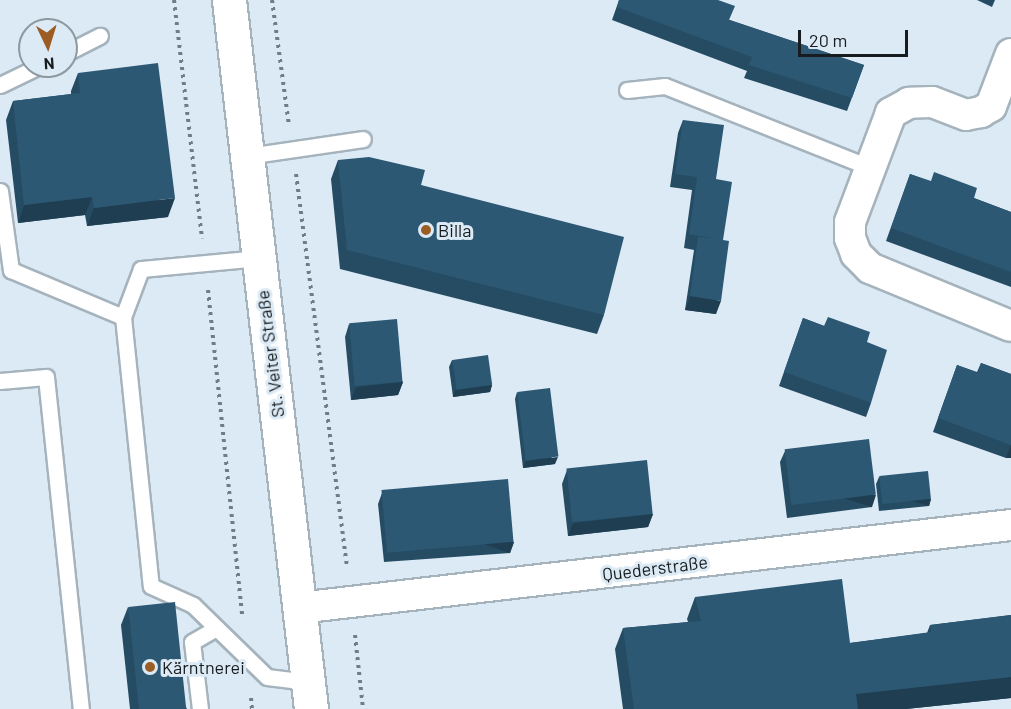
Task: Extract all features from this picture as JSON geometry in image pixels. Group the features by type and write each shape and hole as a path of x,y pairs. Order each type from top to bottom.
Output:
{"main road":[{"name":"St. Veiter Straße","path":"229,0 309,695"}],"street":[{"path":"1011,54 991,106 981,112 966,115 932,102 909,103 891,113 850,222 856,254 870,268 1011,326"},
{"name":"Quederstraße","path":"299,608 1011,525"}],"lane":[{"path":"78,47 100,36"},
{"path":"0,85 18,76"},
{"path":"627,90 665,86 871,168"},
{"path":"247,156 363,139"},
{"path":"0,191 11,270 123,317"},
{"path":"259,258 141,269 123,317 151,586 193,605 267,677 309,695"},
{"path":"0,381 46,376 81,709"},
{"path":"200,709 192,642 216,628"}],"path":[{"path":"174,0 205,263 252,709"},
{"path":"272,0 363,709"}],"building":[{"path":"619,0 718,0 735,6 729,20 864,65 852,98 749,65 752,57 617,7"},
{"path":"158,63 175,198 94,208 92,197 24,205 13,101 80,93 78,73"},
{"path":"683,120 724,125 716,179 732,182 723,240 729,241 721,301 690,296 698,237 712,238 689,234 697,177 675,174"},
{"name":"Billa","path":"369,157 425,170 421,185 624,237 604,315 347,250 338,160"},
{"path":"934,172 977,188 974,198 1011,212 1011,272 891,228 910,174 931,181"},
{"path":"828,317 870,332 867,342 887,350 871,403 784,372 803,318 824,326"},
{"path":"397,319 402,382 355,386 349,323"},
{"path":"488,355 492,385 457,390 452,360"},
{"path":"981,363 1011,374 1011,445 938,418 957,365 978,373"},
{"path":"550,388 558,456 526,461 517,392"},
{"path":"869,439 876,495 791,505 785,449"},
{"path":"647,460 653,514 572,522 566,468"},
{"path":"928,471 931,499 882,504 879,476"},
{"path":"508,479 513,542 387,553 381,490"},
{"path":"842,579 850,643 931,632 930,625 1011,615 1011,677 856,694 858,709 634,709 623,628 701,621 695,597"},
{"name":"Kärntnerei","path":"175,602 186,709 139,709 128,607"}],"place":[{"name":"Billa","path":"426,230"},
{"name":"Kärntnerei","path":"150,667"}]}
